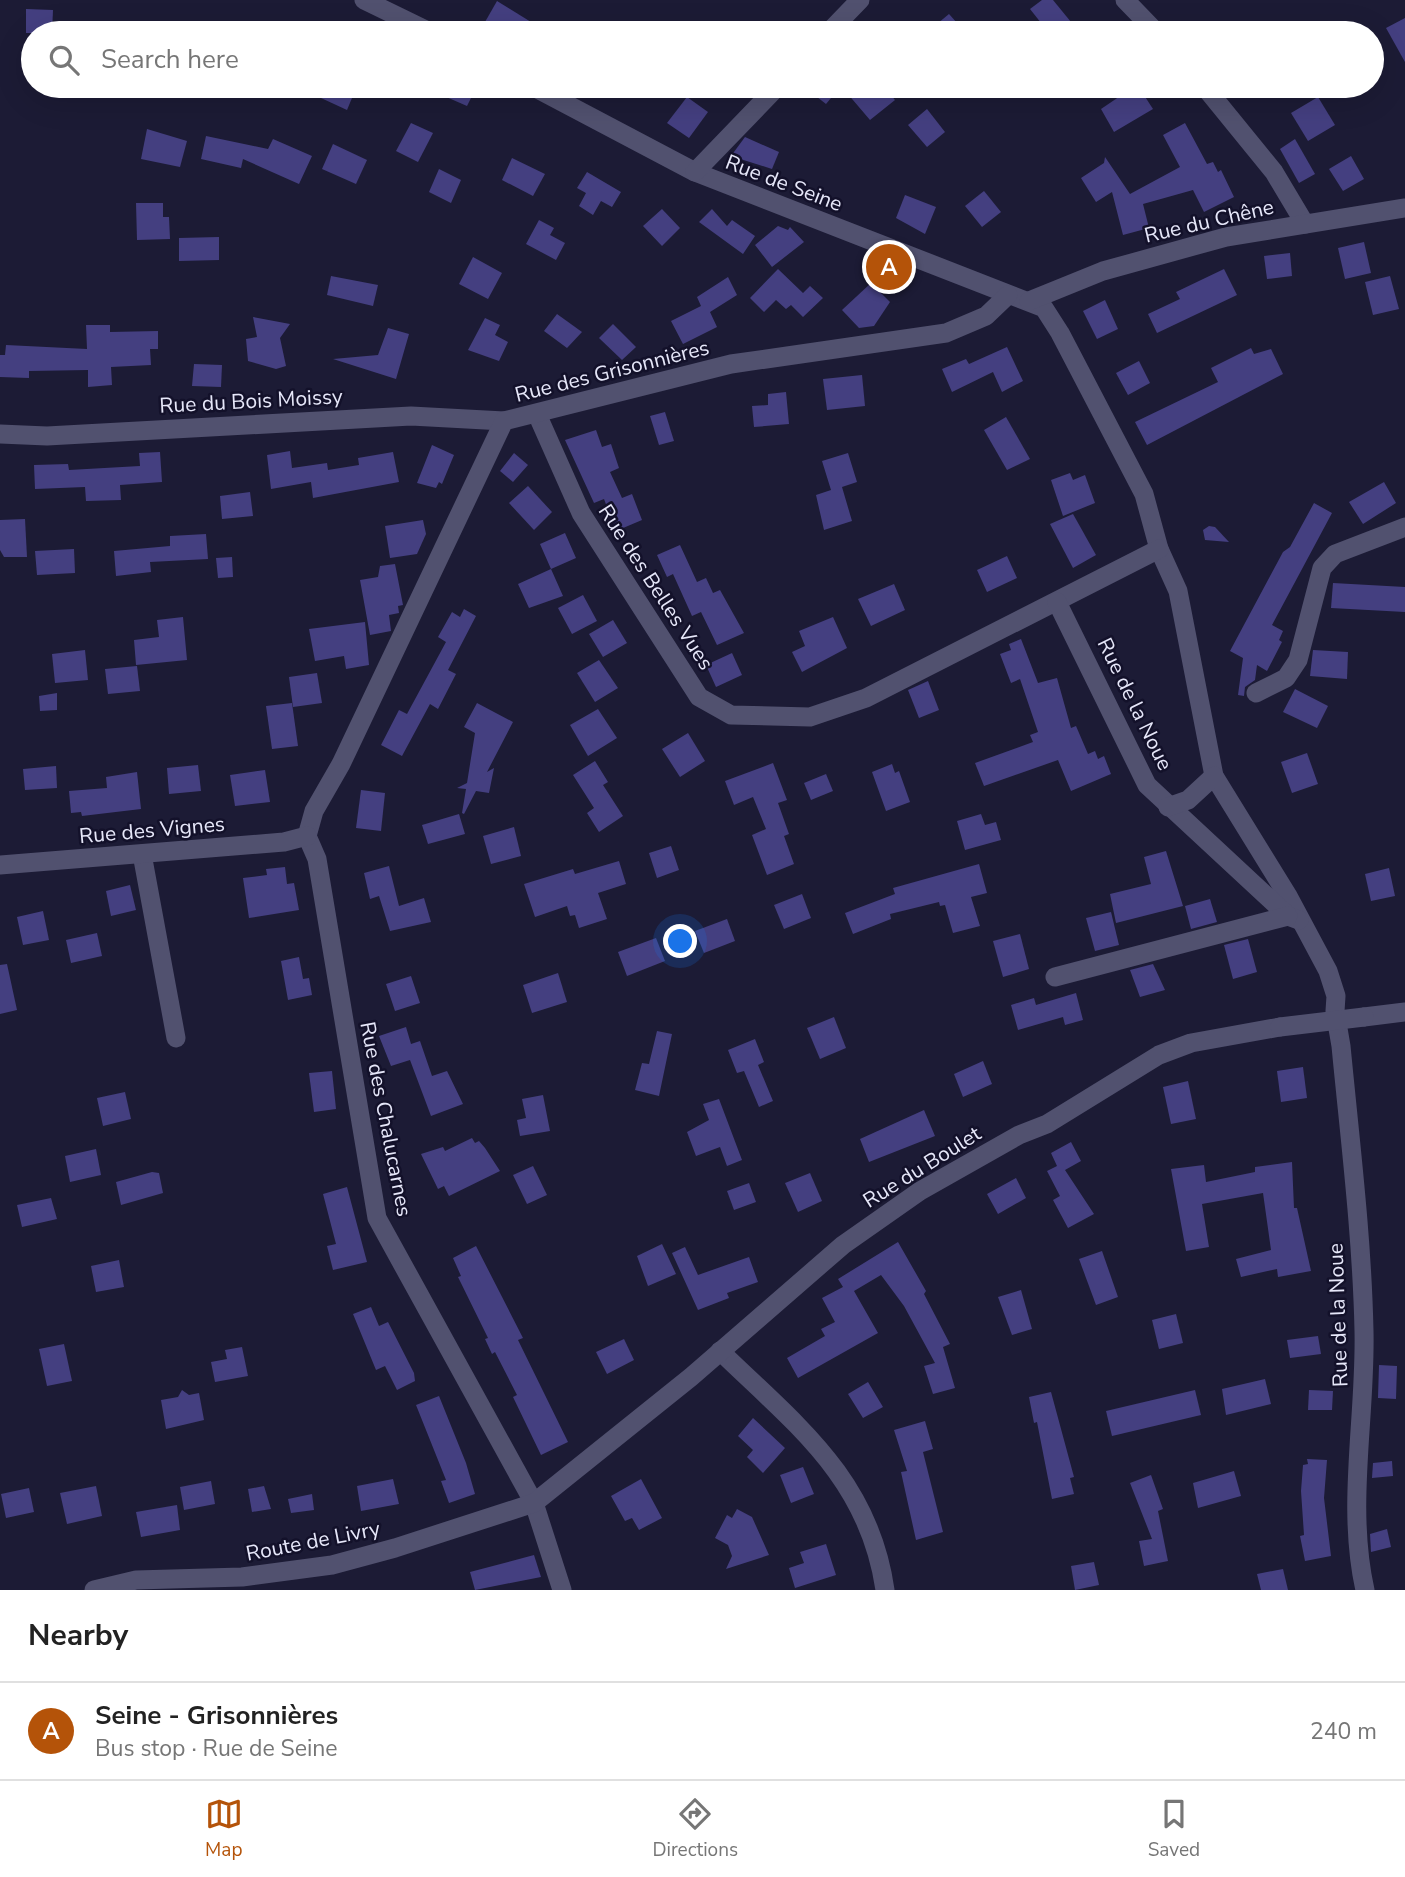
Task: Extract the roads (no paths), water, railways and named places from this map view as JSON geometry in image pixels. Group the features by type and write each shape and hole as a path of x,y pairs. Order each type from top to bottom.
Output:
{"street":[{"path":"364,0 407,21"},
{"path":"840,21 860,0"},
{"path":"1125,0 1145,21"},
{"name":"Rue de Seine","path":"555,98 695,172 1029,301"},
{"path":"695,172 766,98"},
{"path":"1214,98 1274,172 1305,224"},
{"name":"Rue du Chêne","path":"1029,301 1103,271 1226,237 1405,208"},
{"name":"Rue des Grisonnières","path":"307,836 314,811 341,764 504,421 732,364 946,332 986,316 1001,305 1008,295"},
{"name":"Rue de la Noue","path":"1029,301 1044,308 1049,316 1144,494 1159,550 1178,591 1214,776 1288,896 1294,918"},
{"name":"Rue des Belles Vues","path":"537,414 581,513 691,685 699,697 731,715 810,717 844,706 866,698 1057,602"},
{"name":"Rue du Bois Moissy","path":"0,434 47,436 411,416 504,421"},
{"path":"1256,693 1286,678 1298,660 1322,568 1335,554 1405,527"},
{"path":"1057,602 1159,550"},
{"name":"Rue de la Noue","path":"1057,602 1147,785 1168,807 1294,918 1328,971 1337,1002 1335,1011 1340,1039 1364,1331 1358,1561 1365,1590"},
{"path":"1168,807 1188,800 1214,776"},
{"name":"Rue des Vignes","path":"0,865 284,842 307,836"},
{"name":"Rue des Chalucarnes","path":"307,836 317,859 377,1218 534,1503 562,1590"},
{"path":"142,854 176,1038"},
{"path":"1055,977 1294,918"},
{"name":"Rue du Boulet","path":"534,1503 720,1351 843,1245 920,1191 1019,1135 1047,1124 1159,1055 1191,1043 1280,1027 1405,1012"},
{"path":"720,1351 808,1436 847,1483 872,1532 885,1590"},
{"name":"Route de Livry","path":"94,1590 136,1580 242,1577 332,1565 396,1548 534,1503"}],"place":[{"name":"Seine - Grisonnières","path":"889,267"}]}
